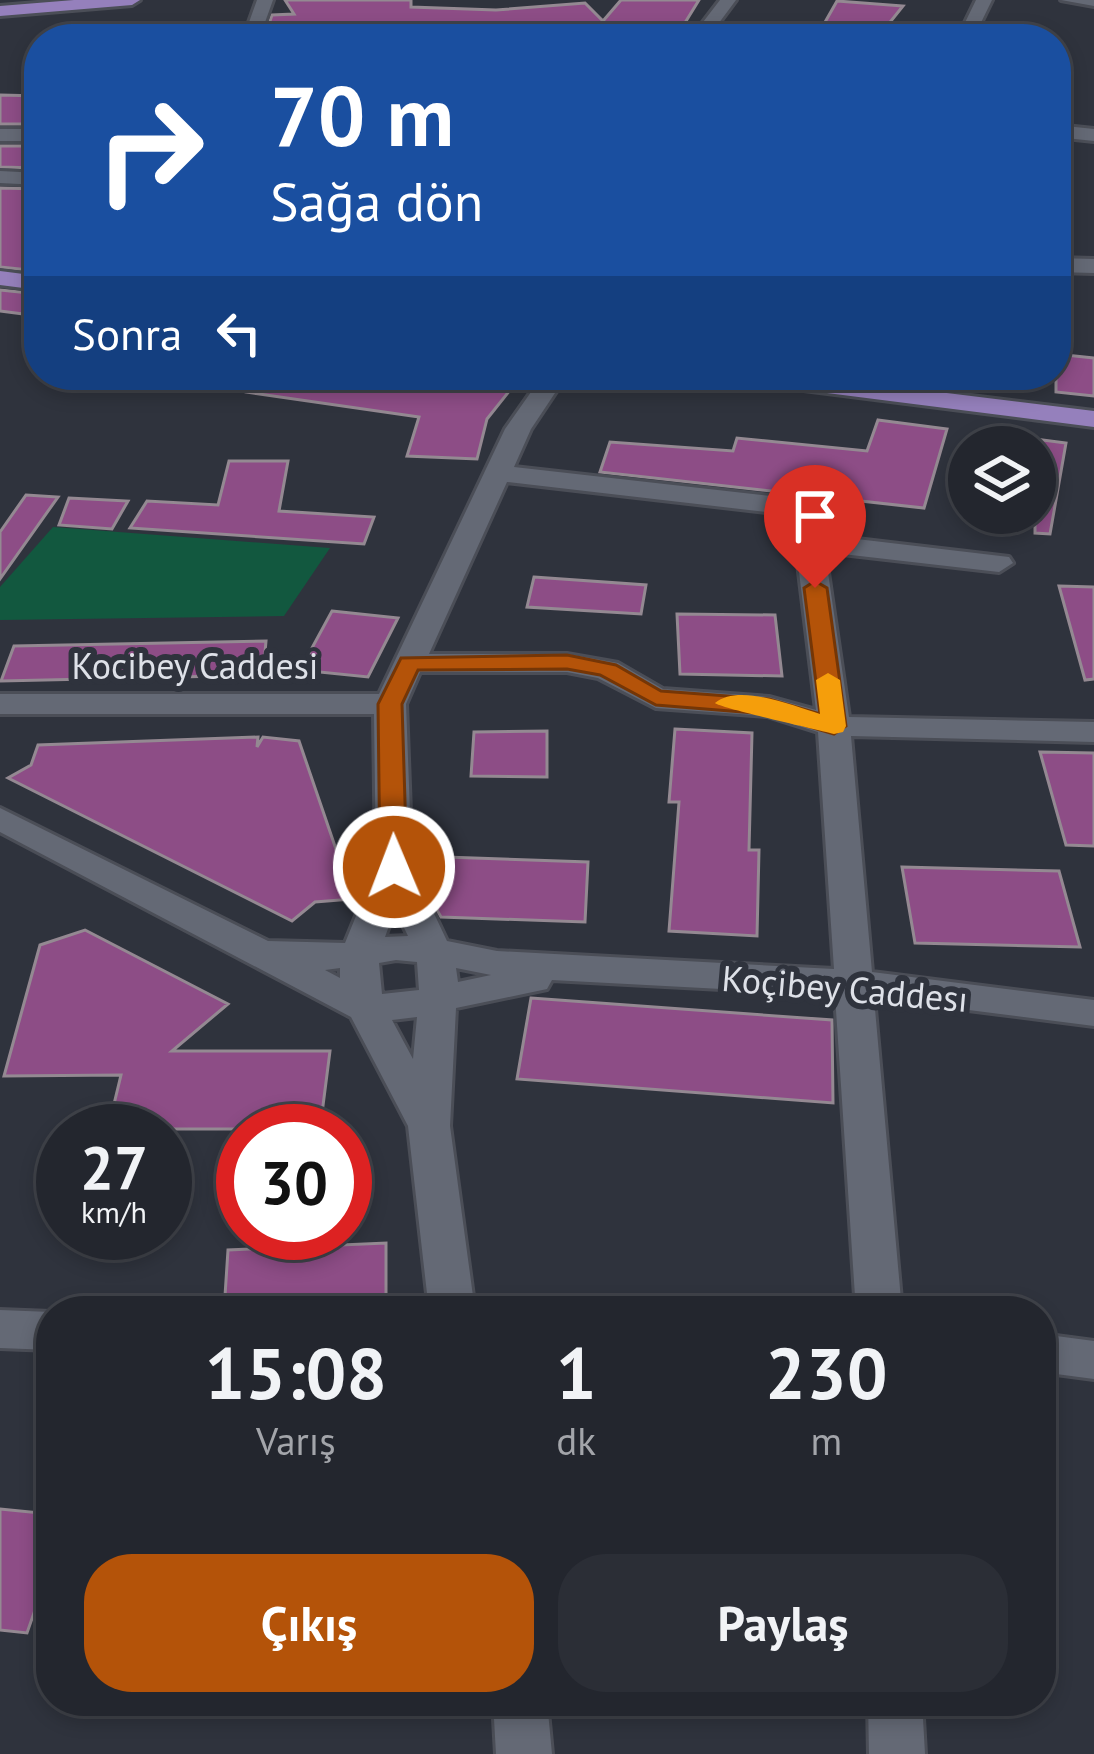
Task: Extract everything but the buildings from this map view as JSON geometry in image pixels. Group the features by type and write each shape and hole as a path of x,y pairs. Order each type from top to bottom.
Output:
{"main road":[{"path":"0,10 85,0"},
{"path":"0,10 132,0"},
{"path":"861,390 1094,419"}],"street":[{"path":"710,24 728,0"},
{"path":"1069,0 1094,1"},
{"path":"518,429 527,390"},
{"path":"429,1126 366,1008 358,980 360,952 394,867 390,704 518,429 545,390"},
{"path":"497,473 805,508 834,726 878,1296"},
{"path":"809,542 1000,563"},
{"path":"409,663 567,662 607,670 656,698 769,706 834,726 1094,732"},
{"name":"Kocibey Caddesi","path":"0,704 390,704"},
{"path":"0,818 366,1008"},
{"path":"394,867 433,950 439,974 429,1126 450,1296"},
{"name":"Koçibey Caddesı","path":"257,953 324,958 433,950 497,964 855,982 1094,1013"},
{"name":"Koçibey Caddesı","path":"366,1008 596,971"},
{"path":"0,1329 36,1330"},
{"path":"1056,1355 1094,1360"},
{"path":"521,1716 524,1754"},
{"path":"896,1716 897,1754"}],"green space":[{"path":"53,527 330,548 284,616 0,620 0,587"}],"slow traffic":[{"path":"727,703 769,706 834,726 828,680"}],"route":[{"path":"394,867 390,704 409,663 567,662 607,670 656,698 769,706 834,726 815,588"}]}
